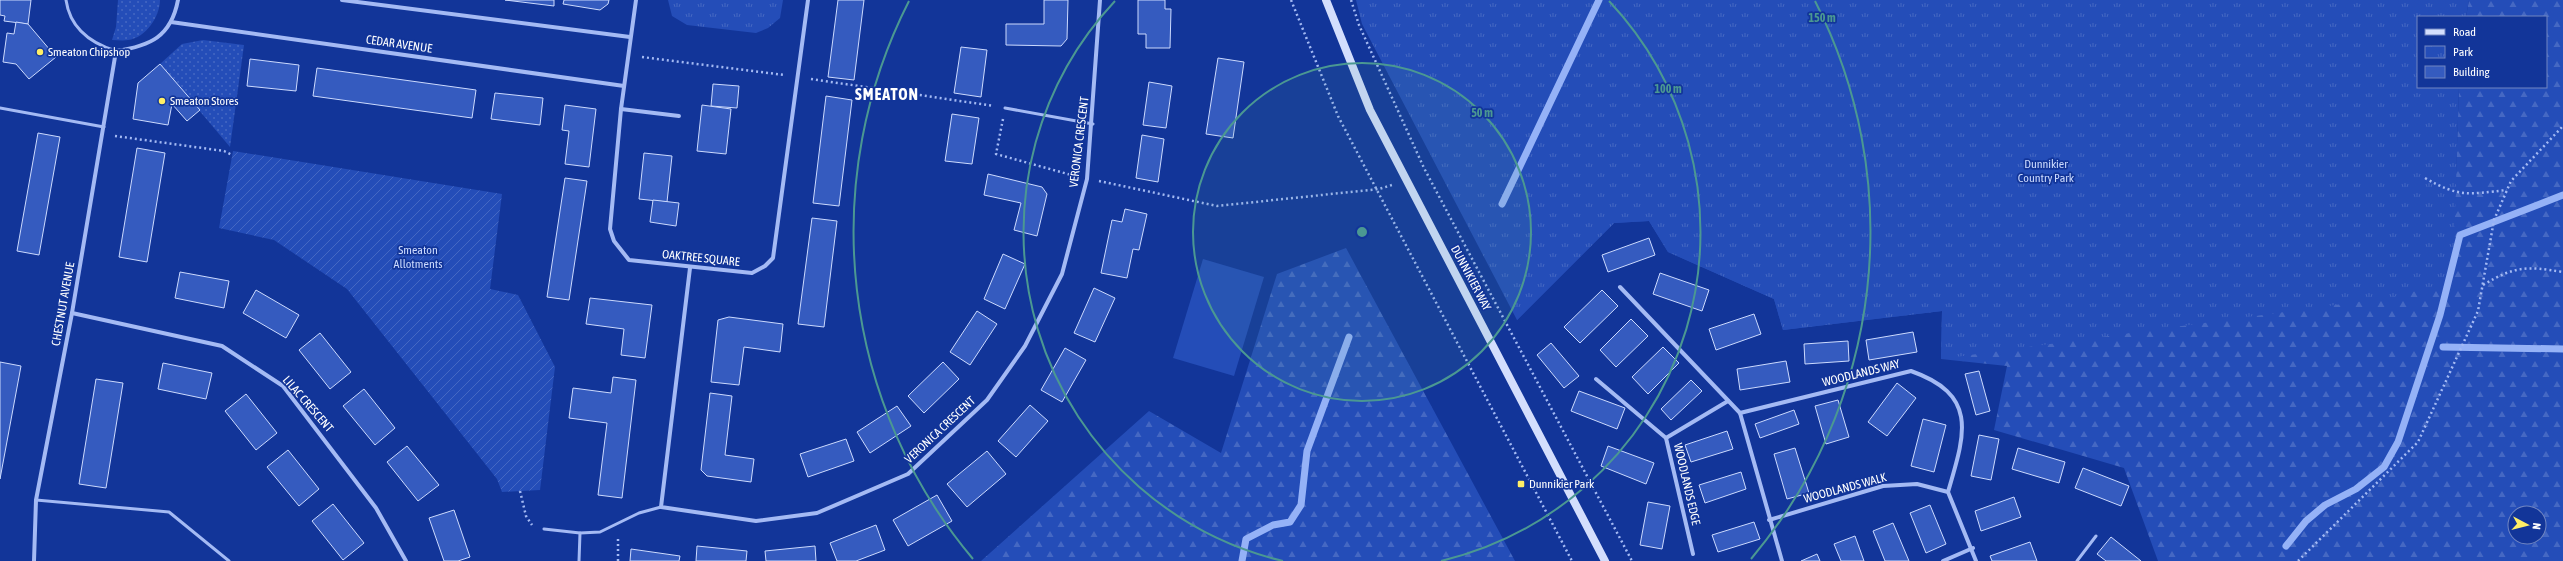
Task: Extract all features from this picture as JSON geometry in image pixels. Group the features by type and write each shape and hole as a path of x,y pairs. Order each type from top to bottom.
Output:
{"main road":[{"name":"DUNNIKIER WAY","path":"1326,0 1370,110 1605,561"}],"street":[{"path":"116,51 141,47 163,33 171,22 178,0"},
{"path":"342,0 630,37"},
{"name":"OAKTREE SQUARE","path":"636,0 621,109 610,229 614,241 629,260 690,268 752,273 765,266 773,258 808,0"},
{"name":"VERONICA CRESCENT","path":"661,507 763,520 817,513 908,474 987,400 1026,346 1062,274 1087,179 1093,124 1100,0"},
{"name":"CEDAR AVENUE","path":"171,22 624,86"},
{"name":"CHESTNUT AVENUE","path":"34,561 36,500 72,313 116,51"},
{"path":"621,109 679,116"},
{"path":"661,507 690,268"},
{"path":"1620,287 1740,413 1769,520 1782,561"},
{"name":"LILAC CRESCENT","path":"72,313 222,346 283,386 376,508 406,561"},
{"name":"WOODLANDS WAY","path":"1740,413 1910,371 1929,377 1953,396 1960,410 1961,448 1948,492"},
{"name":"WOODLANDS EDGE","path":"1596,379 1666,438 1693,554"},
{"path":"1666,438 1728,402"},
{"name":"WOODLANDS WALK","path":"1769,520 1883,486 1917,484 1948,492"},
{"path":"1948,492 1973,548 1976,561"},
{"path":"1943,561 1973,548"}],"lane":[{"path":"66,0 68,11 83,34 91,41 116,51"},
{"path":"0,108 104,127"},
{"path":"1005,108 1093,124"},
{"path":"36,500 169,512 229,561"},
{"path":"544,529 580,533 600,532 619,525 639,513 661,507"},
{"path":"579,561 580,533"},
{"path":"2077,561 2096,536"}],"path":[{"path":"1290,0 1338,116 1378,189 1455,341 1572,561"},
{"path":"1351,0 1359,25 1424,168 1632,561"},
{"path":"938,98 1005,108 996,154 1087,179 1217,206 1378,189"},
{"path":"2298,561 2418,442 2478,311 2494,220 2511,181 2563,126"},
{"path":"103,135 224,151 232,155"},
{"path":"2426,178 2446,190 2458,194 2507,190"},
{"path":"2482,286 2503,274 2532,267 2563,272"},
{"path":"520,491 529,522 533,526 544,529"},
{"path":"618,561 619,525"}],"green space":[{"path":"118,0 160,0 158,13 151,25 141,35 126,40 112,40 116,27"},
{"path":"668,0 783,0 780,18 768,28 756,33 687,25 672,16"},
{"name":"Dunnikier Country Park","path":"1356,0 2469,0 2466,16 2417,16 2417,88 2459,88 2453,281 2393,297 1941,359 1942,311 1783,330 1774,299 1668,252 1649,221 1614,223 1517,320 1362,24"},
{"path":"2469,0 2563,0 2563,561 2158,561 2124,468 1994,430 2007,366 1941,359 1942,311 1783,330 1774,299 1668,252 1649,221 1614,223 1517,320 1508,59 2455,201 2459,88 2547,88 2547,16 2466,16"},
{"path":"203,40 244,45 230,147 160,64 182,44"},
{"name":"Smeaton Allotments","path":"233,151 502,194 490,289 518,295 555,367 540,490 502,492 497,479 347,289 274,240 219,228"},
{"path":"1346,248 1515,561 981,561 1149,411 1221,453 1277,274"},
{"path":"1203,259 1264,277 1234,376 1173,358"}],"building":[{"path":"0,0 31,0 28,24 4,21 5,16 0,15"},
{"path":"505,0 554,0 554,6"},
{"path":"564,0 609,0 608,4 600,10 563,4"},
{"path":"838,0 864,0 854,80 828,77"},
{"path":"1044,0 1068,0 1067,39 1061,46 1006,45 1006,24 1044,24"},
{"path":"1138,0 1165,0 1165,9 1171,9 1170,48 1146,48 1146,34 1138,34"},
{"path":"16,22 28,24 56,57 29,79 16,64 3,62 7,33 14,34"},
{"path":"961,47 987,50 981,97 954,93"},
{"path":"1218,58 1244,62 1233,138 1206,134"},
{"path":"250,59 299,65 296,91 247,86"},
{"path":"160,64 200,110 187,121 172,104 168,125 133,119 138,83"},
{"path":"317,68 476,90 472,118 313,96"},
{"path":"1149,82 1172,86 1166,128 1143,125"},
{"path":"713,84 739,86 737,108 711,106"},
{"path":"495,93 543,98 540,125 491,119"},
{"path":"826,96 852,100 839,206 813,203"},
{"path":"565,105 596,109 589,167 565,164 569,131 562,130"},
{"path":"702,105 731,109 726,154 697,151"},
{"path":"952,114 979,118 972,164 945,161"},
{"path":"38,133 60,137 39,255 17,251"},
{"path":"1142,135 1164,139 1158,182 1136,178"},
{"path":"137,148 165,153 147,262 119,257"},
{"path":"644,153 672,156 667,202 639,199"},
{"path":"988,174 1042,187 1047,194 1037,236 1014,230 1021,203 984,195"},
{"path":"565,178 587,181 569,300 547,297"},
{"path":"653,200 679,203 676,226 650,222"},
{"path":"1125,209 1147,214 1139,250 1133,249 1127,278 1101,273 1112,220 1122,222"},
{"path":"812,218 837,221 824,327 798,324"},
{"path":"1649,238 1655,255 1608,272 1602,255"},
{"path":"1003,254 1025,264 1005,309 984,299"},
{"path":"180,272 229,281 224,308 175,298"},
{"path":"1660,273 1709,290 1702,311 1653,294"},
{"path":"1094,288 1115,298 1095,342 1074,333"},
{"path":"256,290 299,315 286,338 243,313"},
{"path":"1602,290 1618,306 1580,343 1564,327"},
{"path":"590,298 652,305 645,358 621,355 624,329 586,324"},
{"path":"977,311 997,324 970,365 950,352"},
{"path":"1754,314 1761,334 1716,350 1709,329"},
{"path":"729,317 783,324 780,352 744,347 739,385 711,382 718,320"},
{"path":"1631,319 1648,336 1616,367 1600,350"},
{"path":"1913,332 1917,352 1869,360 1866,340"},
{"path":"320,333 351,372 330,389 299,350"},
{"path":"1848,341 1849,361 1805,364 1804,344"},
{"path":"1551,343 1579,376 1564,388 1537,355"},
{"path":"1663,347 1679,363 1648,394 1632,377"},
{"path":"1065,348 1086,360 1062,402 1041,390"},
{"path":"1786,361 1790,382 1740,390 1737,369"},
{"path":"0,362 21,366 0,479"},
{"path":"943,362 959,379 924,413 908,396"},
{"path":"163,363 212,373 206,399 158,389"},
{"path":"1979,371 1990,411 1976,415 1965,374"},
{"path":"613,377 636,380 622,498 598,495 607,423 569,418 573,388 611,393"},
{"path":"96,379 123,383 106,488 79,484"},
{"path":"1691,380 1702,391 1671,420 1661,409"},
{"path":"1897,383 1916,398 1887,436 1868,422"},
{"path":"364,389 395,428 375,445 343,406"},
{"path":"1579,391 1625,408 1617,429 1571,411"},
{"path":"710,393 732,396 725,455 754,459 751,482 707,476 701,470"},
{"path":"246,394 277,433 256,450 225,411"},
{"path":"1838,400 1849,437 1826,444 1815,406"},
{"path":"1030,405 1048,421 1016,457 998,441"},
{"path":"897,406 911,426 870,453 857,432"},
{"path":"1794,410 1799,424 1760,438 1755,424"},
{"path":"1923,419 1946,425 1934,472 1911,466"},
{"path":"1727,431 1733,449 1691,462 1685,445"},
{"path":"1979,435 1999,439 1991,480 1971,476"},
{"path":"846,439 854,461 808,477 800,454"},
{"path":"407,446 439,485 418,501 387,462"},
{"path":"1608,446 1654,463 1646,484 1601,466"},
{"path":"1795,448 1809,493 1787,499 1774,454"},
{"path":"2018,448 2065,462 2059,483 2012,469"},
{"path":"288,450 319,489 299,506 267,467"},
{"path":"987,451 1006,474 967,507 947,484"},
{"path":"2083,468 2129,486 2121,506 2075,488"},
{"path":"1741,472 1746,489 1705,503 1699,485"},
{"path":"937,495 952,521 908,546 893,520"},
{"path":"2014,497 2021,517 1981,531 1975,511"},
{"path":"1648,502 1670,506 1662,549 1640,545"},
{"path":"333,504 364,543 343,560 312,521"},
{"path":"1930,505 1946,544 1926,553 1910,513"},
{"path":"454,510 470,557 458,561 444,561 429,518"},
{"path":"1754,522 1760,539 1718,552 1712,535"},
{"path":"1893,523 1909,561 1885,561 1873,531"},
{"path":"876,525 885,550 856,561 837,561 830,543"},
{"path":"1855,536 1864,561 1841,561 1834,544"},
{"path":"2111,537 2141,561 2106,561 2097,554"},
{"path":"2030,542 2037,561 1992,561 1990,556"},
{"path":"697,546 747,551 746,561 696,561"},
{"path":"815,546 816,561 766,561 765,551"},
{"path":"631,549 680,556 679,561 630,561"},
{"path":"1817,554 1820,561 1801,561"}],"waterway":[{"path":"1502,204 1599,0"},
{"path":"2286,546 2306,521 2325,505 2356,489 2384,467 2398,442 2440,315 2460,235 2563,195"},
{"path":"1242,561 1246,539 1273,525 1290,522 1301,505 1307,451 1349,337"},
{"path":"2443,347 2563,349"}],"place":[{"name":"Smeaton Chipshop","path":"40,52"},
{"name":"Smeaton Stores","path":"162,101"},
{"name":"Dunnikier Park","path":"1521,484"}],"district":[{"name":"SMEATON","path":"887,94"}]}
